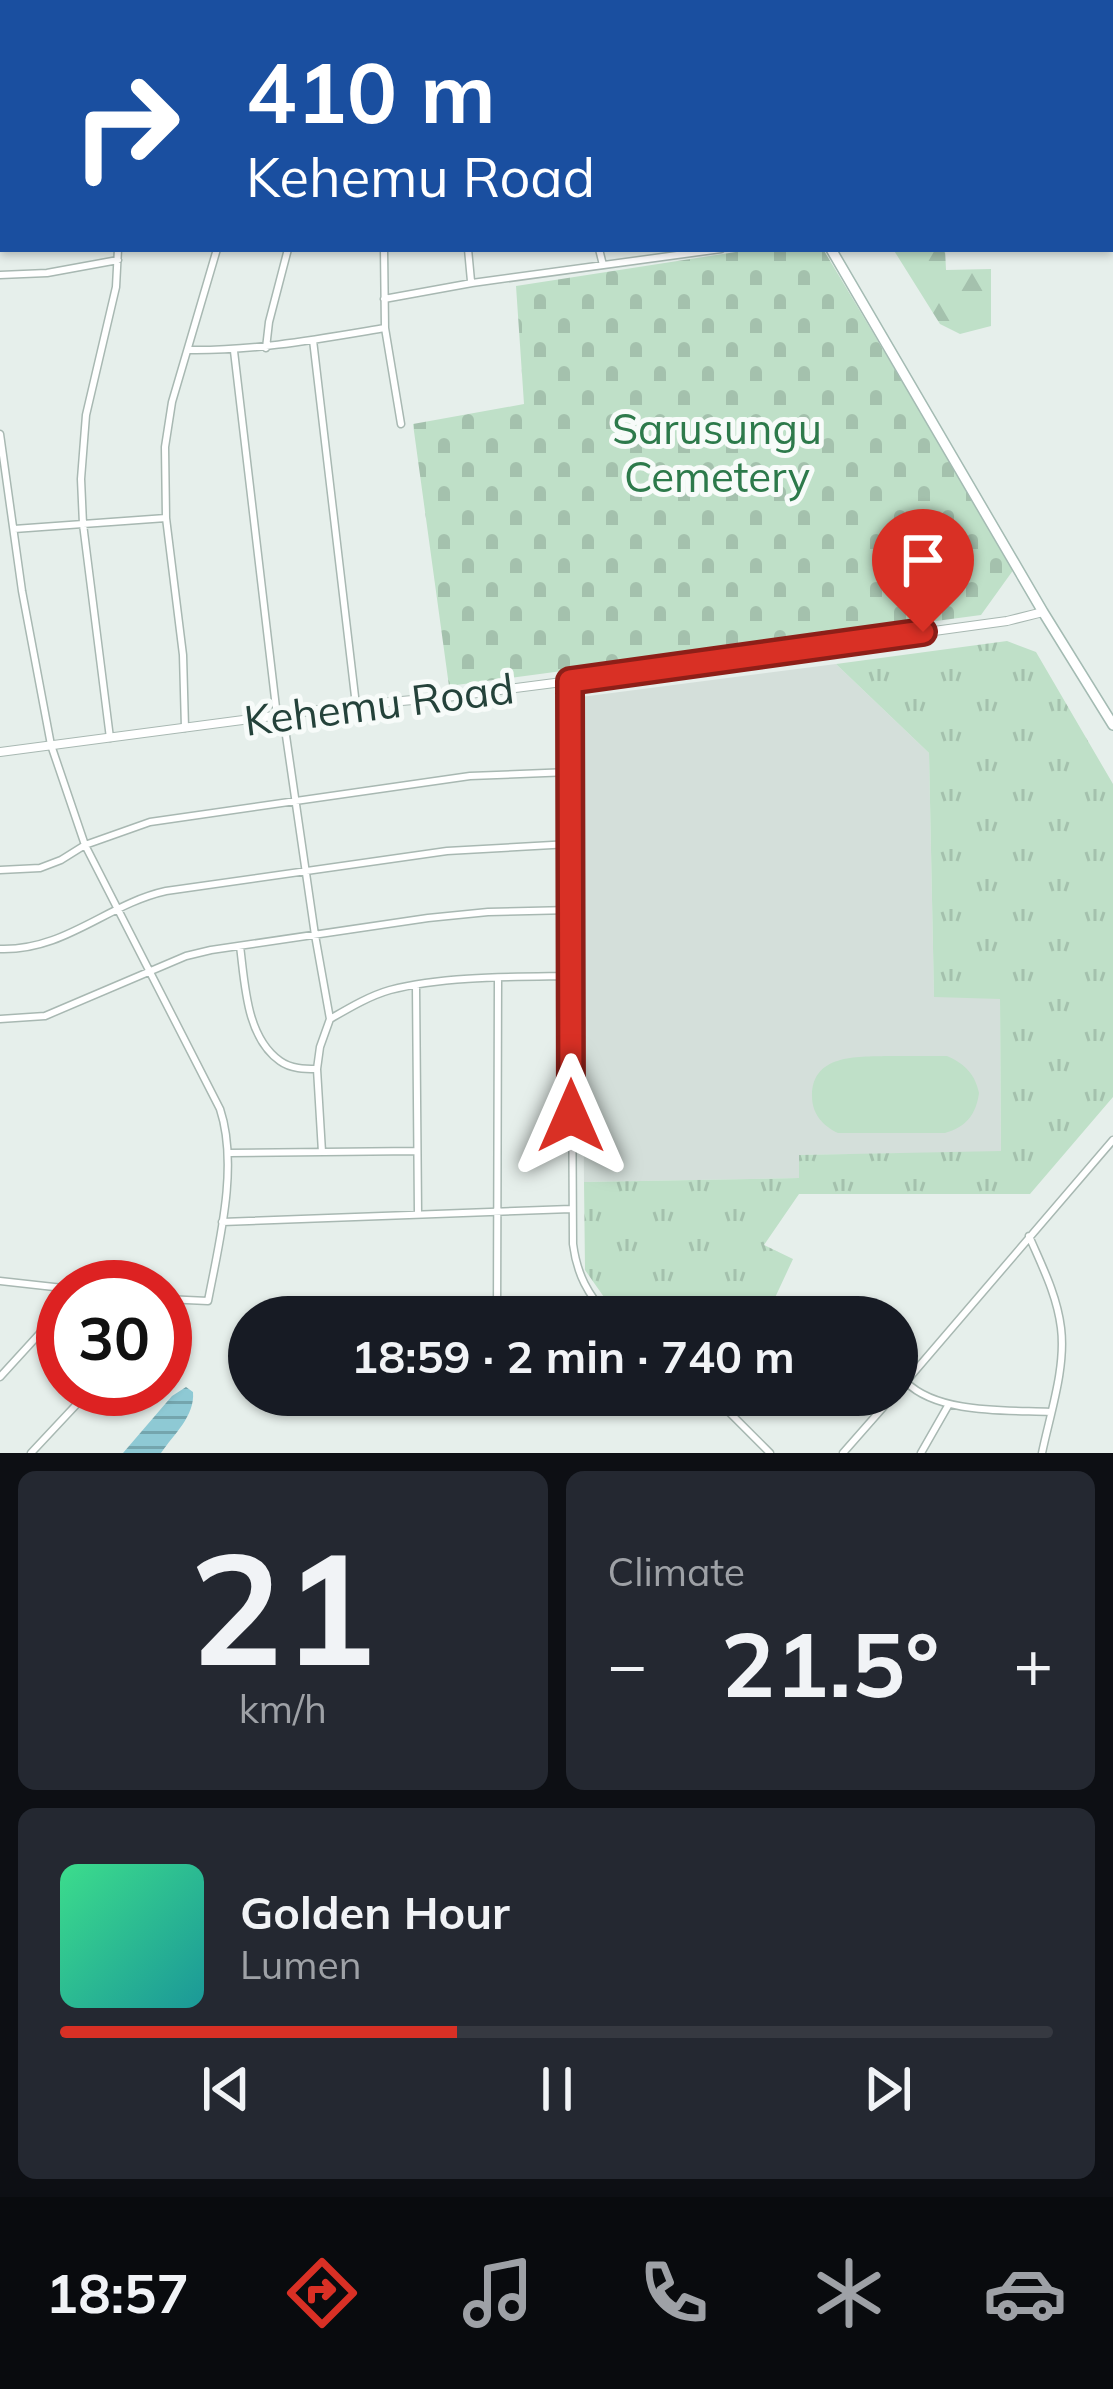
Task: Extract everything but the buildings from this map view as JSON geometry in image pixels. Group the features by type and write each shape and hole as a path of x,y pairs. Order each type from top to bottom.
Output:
{"main road":[{"path":"833,252 1113,725"}],"street":[{"path":"110,738 83,524 83,437 116,287 118,252"},
{"path":"185,728 184,670 166,518 166,430 216,252"},
{"path":"266,348 287,252"},
{"path":"384,252 385,328 401,424"},
{"path":"468,252 472,283"},
{"path":"600,252 603,265"},
{"path":"384,298 699,252"},
{"path":"0,274 47,273 118,260"},
{"path":"188,350 266,348 385,328"},
{"path":"313,340 356,705"},
{"path":"234,351 280,716 330,1019 317,1069 322,1152"},
{"path":"0,434 25,610 51,745 85,845 226,1128 222,1222 208,1301 192,1300"},
{"path":"14,529 166,518"},
{"name":"Kehemu Road","path":"0,752 570,681 1007,621 1043,612"},
{"path":"570,681 571,1209 576,1269 591,1296"},
{"path":"0,869 40,868 85,845 150,822 470,776 570,772"},
{"path":"0,949 44,946 146,895 166,891 463,849 570,844"},
{"path":"0,1019 45,1016 186,956 468,914 572,910"},
{"path":"240,946 249,1010 263,1040 279,1060 296,1068 317,1069"},
{"path":"330,1019 390,990 498,978 571,976"},
{"path":"497,1296 498,978"},
{"path":"416,986 418,1213"},
{"path":"918,1368 1113,1140"},
{"path":"228,1154 417,1151"},
{"path":"222,1222 571,1209"},
{"path":"1029,1236 1049,1281 1061,1328 1061,1355 1042,1453"},
{"path":"0,1281 36,1285"},
{"path":"0,1377 36,1338"},
{"path":"918,1391 949,1404 1050,1412"},
{"path":"921,1453 949,1404"},
{"path":"31,1453 66,1416"},
{"path":"733,1416 770,1453"},
{"path":"843,1453 876,1416"}],"shaded area":[{"path":"836,664 929,753 934,996 1000,998 1001,1152 800,1155 799,1178 584,1182 581,697"}],"green space":[{"name":"Sarusungu Cemetery","path":"736,252 825,252 1014,569 981,615 449,686 413,424 524,404 516,286"},
{"path":"895,252 945,252 946,270 991,269 991,326 960,334 940,324"},
{"path":"1007,641 1036,652 1113,784 1113,1097 1030,1194 799,1194 764,1245 793,1259 776,1296 603,1296 585,1270 584,1182 799,1178 799,1155 1001,1151 1000,999 934,997 929,753 836,664"},
{"path":"947,1056 968,1070 979,1093 969,1119 952,1130 838,1133 816,1114 814,1082 828,1065 863,1057"}],"water":[{"path":"155,1416 187,1416 161,1453 123,1453"}],"route":[{"path":"571,1116 570,681 923,632"}]}
